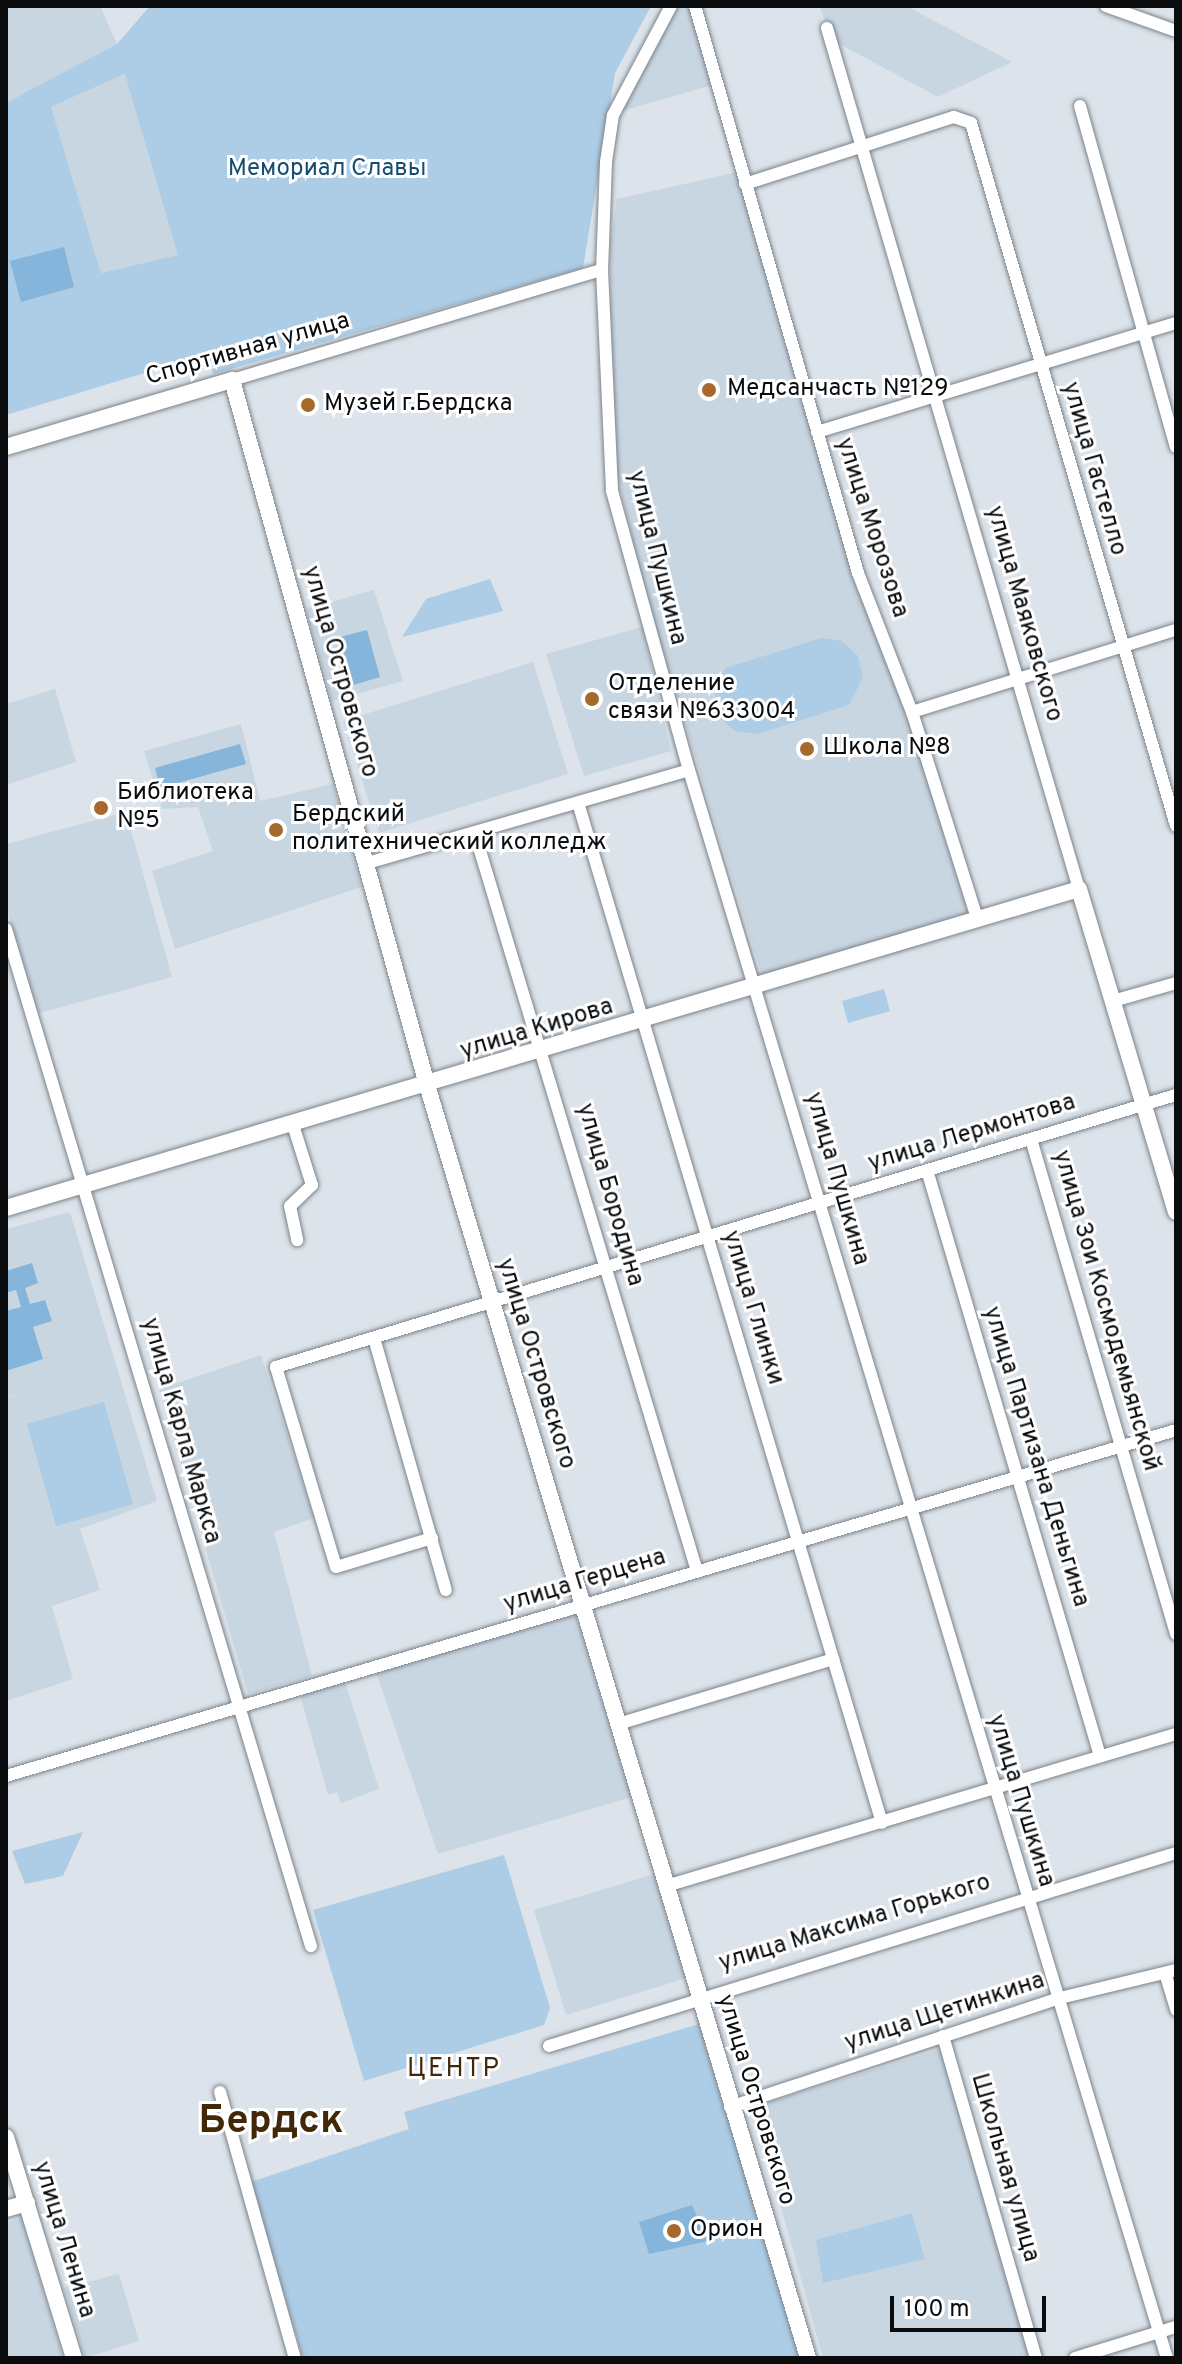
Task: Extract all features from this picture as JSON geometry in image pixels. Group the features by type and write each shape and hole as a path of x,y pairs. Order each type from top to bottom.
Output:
{"street":[{"name":"улица Пушкина","path":"671,6 613,115 602,270 612,491 689,770 757,987 1025,1897 1167,2358"},
{"name":"улица Морозова","path":"695,6 858,573 912,712 978,921"},
{"path":"1106,6 1176,31"},
{"name":"улица Маяковского","path":"827,28 1176,1212"},
{"path":"1080,106 1176,447"},
{"name":"улица Гастелло","path":"862,147 954,117 971,123 1176,826"},
{"path":"745,184 862,147"},
{"name":"Спортивная улица","path":"6,447 602,270"},
{"path":"817,432 934,394 1041,368 1176,323"},
{"name":"улица Островского","path":"232,380 428,1088 730,2107 808,2358"},
{"path":"912,712 1016,676 1176,630"},
{"path":"367,863 579,806 689,770"},
{"name":"улица Глинки","path":"579,806 882,1823"},
{"name":"улица Бородина","path":"475,834 544,1053 697,1571"},
{"name":"улица Кирова","path":"6,1208 294,1128 1079,889"},
{"name":"улица Карла Маркса","path":"6,929 86,1186 311,1946"},
{"path":"1113,1001 1176,983"},
{"name":"улица Лермонтова","path":"432,1538 336,1567 276,1367 1176,1095"},
{"path":"294,1128 312,1185 290,1206 297,1240"},
{"name":"улица Зои Космодемьянской","path":"1031,1139 1176,1634"},
{"name":"улица Партизана Деньгина","path":"927,1170 1100,1756"},
{"path":"374,1338 446,1590"},
{"name":"улица Герцена","path":"6,1776 1176,1430"},
{"path":"618,1724 833,1659"},
{"path":"666,1886 1176,1734"},
{"name":"улица Максима Горького","path":"549,2046 698,1996 1176,1853"},
{"path":"1171,1972 1176,2010"},
{"name":"улица Щетинкина","path":"730,2107 1056,1999 1171,1972"},
{"name":"Школьная улица","path":"943,2036 1036,2358"},
{"path":"220,2092 295,2358"},
{"name":"улица Ленина","path":"6,2137 74,2358"},
{"path":"6,2209 27,2203"},
{"path":"1075,2358 1176,2327"}],"shaded area":[{"path":"6,6 100,6 117,44 6,104"},
{"path":"676,6 690,6 712,85 619,112"},
{"path":"819,6 906,6 1012,62 938,97 834,41"},
{"path":"126,74 179,255 101,273 51,107"},
{"path":"738,172 970,917 763,979 646,595 614,461 610,244 617,199"},
{"path":"374,590 403,681 332,701 306,609"},
{"path":"642,627 671,751 584,776 546,654"},
{"path":"533,662 568,774 379,833 343,721"},
{"path":"55,689 76,762 6,785 6,704"},
{"name":"Бердский политехнический колледж","path":"241,724 260,801 333,784 361,887 175,949 152,871 213,851 198,807 162,809 144,751"},
{"path":"126,812 172,977 39,1013 6,907 6,844"},
{"path":"70,1212 157,1501 80,1529 100,1590 52,1606 73,1679 6,1701 6,1399 19,1394 6,1398 6,1229"},
{"path":"261,1355 314,1518 274,1532 312,1676 248,1694 159,1389"},
{"path":"575,1612 632,1797 438,1854 376,1672"},
{"path":"345,1682 379,1789 341,1803 337,1792 328,1795 300,1695"},
{"path":"655,1874 687,1978 566,2015 534,1910"},
{"path":"944,2048 1033,2358 823,2358 753,2107"},
{"path":"22,2218 63,2358 6,2358 6,2223"},
{"path":"119,2274 139,2341 85,2358 64,2288"}],"green space":[{"name":"Мемориал Славы","path":"150,6 651,6 615,73 583,268 213,374 207,354 6,415 6,103 117,44","holes":["125,74 178,255 101,273 51,107"]},
{"path":"490,579 503,611 402,637 426,599"},
{"path":"821,638 842,641 858,656 863,677 849,705 757,734 735,731 719,717 714,686 726,668"},
{"path":"884,989 890,1011 848,1023 842,1001"},
{"path":"104,1402 133,1504 56,1526 27,1424"},
{"path":"83,1832 63,1876 25,1884 12,1851"},
{"path":"504,1855 550,2008 544,2025 364,2081 313,1910"},
{"path":"699,2024 800,2358 303,2358 251,2182 409,2129 404,2112"},
{"path":"912,2213 925,2259 823,2283 816,2240"}],"building":[{"path":"64,247 74,287 21,302 10,261"},
{"path":"367,630 380,677 350,686 336,638"},
{"path":"240,744 246,764 160,788 155,768"},
{"path":"32,1263 38,1283 25,1288 30,1304 45,1300 52,1321 33,1327 43,1359 6,1371 6,1311 21,1307 16,1290 6,1293 6,1271"},
{"name":"Орион","path":"692,2205 708,2241 649,2254 639,2222"}],"place":[{"name":"Медсанчасть №129","path":"709,390"},
{"name":"Музей г.Бердска","path":"308,405"},
{"name":"Отделение связи №633004","path":"592,699"},
{"name":"Школа №8","path":"807,749"},
{"name":"Библиотека №5","path":"101,808"},
{"name":"Бердский политехнический колледж","path":"276,830"},
{"name":"Орион","path":"674,2231"}],"district":[{"name":"ЦЕНТР","path":"454,2070"},
{"name":"Бердск","path":"271,2122"}]}
